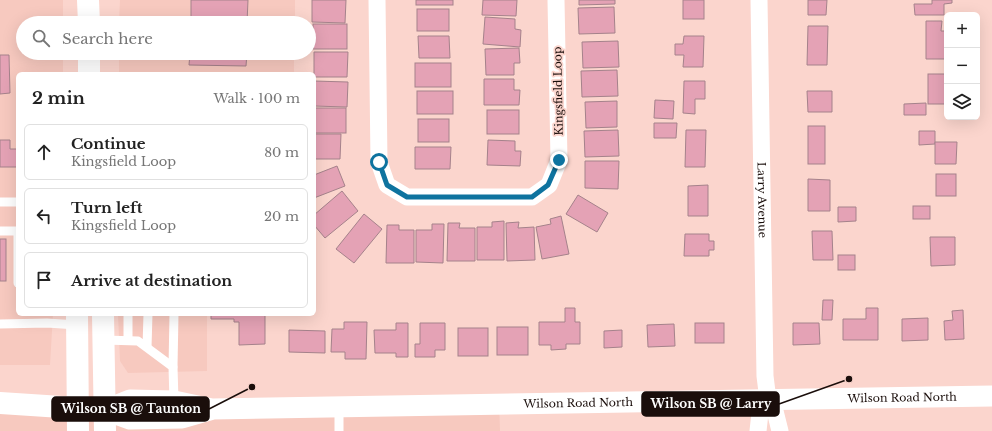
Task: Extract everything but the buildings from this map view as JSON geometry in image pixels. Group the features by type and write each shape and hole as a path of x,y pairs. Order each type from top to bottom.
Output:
{"main road":[{"path":"88,0 89,16"},
{"path":"89,60 89,72"},
{"path":"103,316 105,431"},
{"path":"77,319 78,431"},
{"name":"Wilson Road North","path":"0,403 105,410"}],"street":[{"name":"Kingsfield Loop","path":"377,0 379,162 387,185 407,197 532,197 548,185 559,160 556,0"},
{"name":"Larry Avenue","path":"759,0 765,376 768,400"},
{"name":"Wilson Road North","path":"105,410 130,400 174,401 212,409 992,396"},
{"path":"758,431 760,413 768,400 775,411 780,431"},
{"name":"Wilson Road North","path":"105,410 130,419 182,418 212,409"}],"lane":[{"path":"0,202 16,202"},
{"path":"0,232 16,231"},
{"path":"128,316 128,340"},
{"path":"147,348 148,316"},
{"path":"174,316 174,401"},
{"path":"0,324 18,319 77,319"},
{"path":"104,340 138,341 173,367"},
{"path":"339,431 340,407"}],"shaded area":[{"path":"0,0 63,0 63,16 16,16 16,60 63,60 63,72 16,72 16,316 53,316 50,365 0,365"},
{"path":"120,0 295,0 295,16 119,16"},
{"path":"119,60 294,60 294,72 119,72"},
{"path":"118,316 207,316 207,371 128,373 120,361"},
{"path":"499,401 500,431 0,431 0,403"}],"place":[{"name":"Wilson SB @ Larry","path":"849,379"},
{"name":"Wilson SB @ Taunton","path":"252,387"}],"route":[{"path":"379,162 387,185 407,197 532,197 548,185 559,160"}]}
